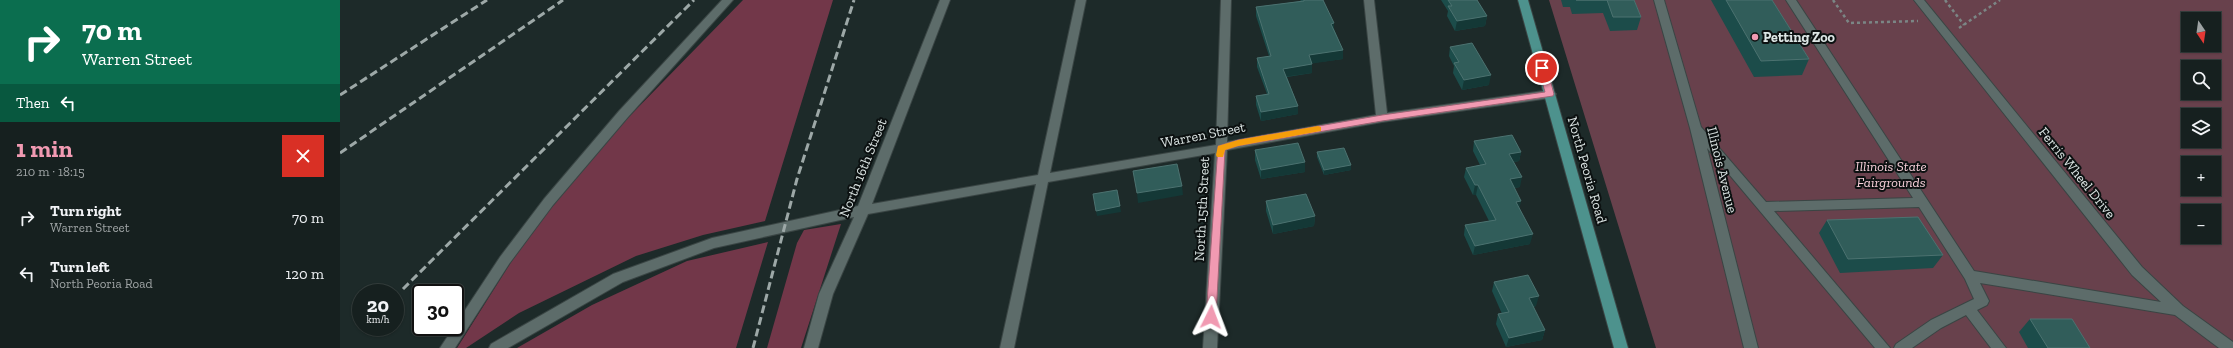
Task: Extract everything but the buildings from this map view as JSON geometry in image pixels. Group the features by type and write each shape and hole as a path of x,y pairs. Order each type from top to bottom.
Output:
{"main road":[{"name":"North Peoria Road","path":"1523,0 1621,348"}],"street":[{"path":"447,348 492,280 542,211 612,129 728,0"},
{"name":"North 16th Street","path":"811,348 826,294 863,210 944,0"},
{"path":"1008,348 1081,0"},
{"name":"North 15th Street","path":"1210,348 1221,148 1226,0"},
{"path":"1370,0 1382,118"},
{"name":"Illinois Avenue","path":"1659,0 1696,128 1751,348"},
{"path":"1791,0 1970,276 1982,301 1936,324 1901,348"},
{"name":"Ferris Wheel Drive","path":"1919,0 2137,271 2178,310 2230,348"},
{"name":"Warren Street","path":"496,348 618,278 664,259 712,243 863,210 1221,148 1238,143 1382,118 1550,94"},
{"path":"1696,128 1883,348"},
{"path":"1763,207 1922,202"},
{"path":"1970,276 2178,310"},
{"path":"1968,308 1999,348"}],"path":[{"path":"1833,0 1849,23 1936,20"},
{"path":"1945,0 1964,25"},
{"path":"1948,36 2000,0"}],"green space":[{"name":"Illinois State Fairgrounds","path":"1549,0 2233,0 2233,348 1656,348"}],"shaded area":[{"path":"743,0 833,0 765,221 703,235 636,256 519,313 466,348 457,348 530,232 617,129"},
{"path":"841,224 801,348 767,348 797,243 804,230"},
{"path":"768,242 736,348 517,348 592,305 687,261"}],"railway":[{"path":"340,95 487,0"},
{"path":"340,153 563,0"},
{"path":"404,288 694,0"},
{"path":"753,348 797,179 854,0"}],"slow traffic":[{"path":"1220,155 1221,148 1238,143 1318,129"}],"place":[{"name":"Petting Zoo","path":"1755,37"}],"route":[{"path":"1211,317 1221,148 1238,143 1382,118 1550,94 1542,68"}]}
